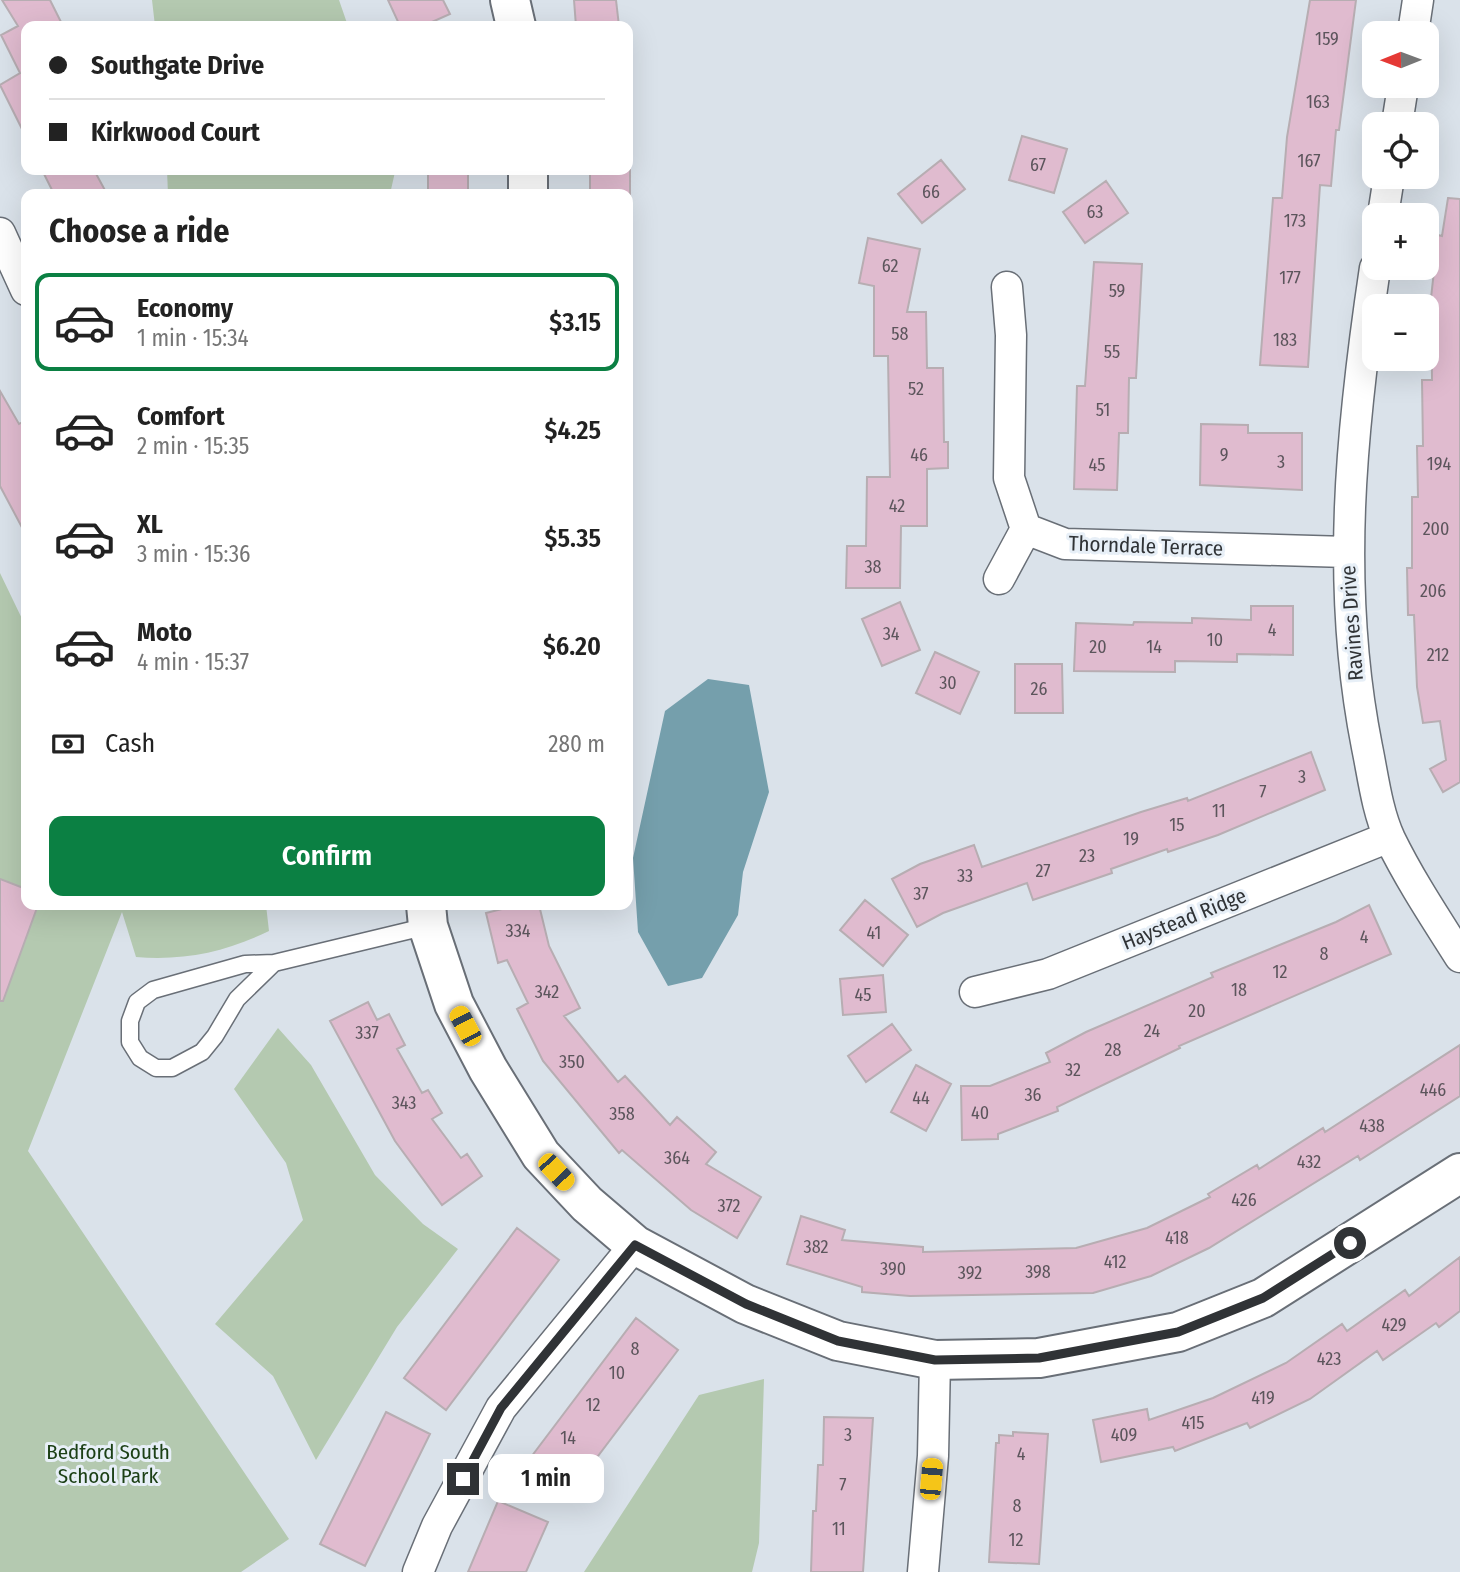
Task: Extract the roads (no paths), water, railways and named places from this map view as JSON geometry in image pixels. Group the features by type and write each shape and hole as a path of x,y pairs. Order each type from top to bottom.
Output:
{"street":[{"path":"510,0 515,21"},
{"path":"1415,21 1418,0"},
{"path":"0,233 21,279"},
{"name":"Ravines Drive","path":"1373,280 1361,360 1347,552 1351,655 1373,779 1389,837 1460,957"},
{"path":"999,579 1026,529 1009,478 1011,335 1007,287"},
{"name":"Thorndale Terrace","path":"1026,529 1065,544 1347,552"},
{"name":"Haystead Ridge","path":"975,992 1048,974 1389,837"},
{"path":"427,916 454,1004 488,1069 541,1156 587,1204 635,1245 746,1304 838,1341 935,1360 1039,1358 1178,1332 1263,1298 1460,1173"},
{"path":"418,1572 437,1526 501,1408 635,1245"},
{"path":"923,1572 933,1456 935,1360"}],"lane":[{"path":"274,963 237,999 202,1052 172,1068 156,1068 140,1058 130,1042 130,1021 137,1002 153,990 244,964 274,963 427,916"}],"water":[{"path":"708,679 749,685 769,792 743,872 738,915 702,978 668,986 638,932 633,858 665,711"}],"park label":[{"name":"Bedford South School Park","path":"108,1464"}]}
